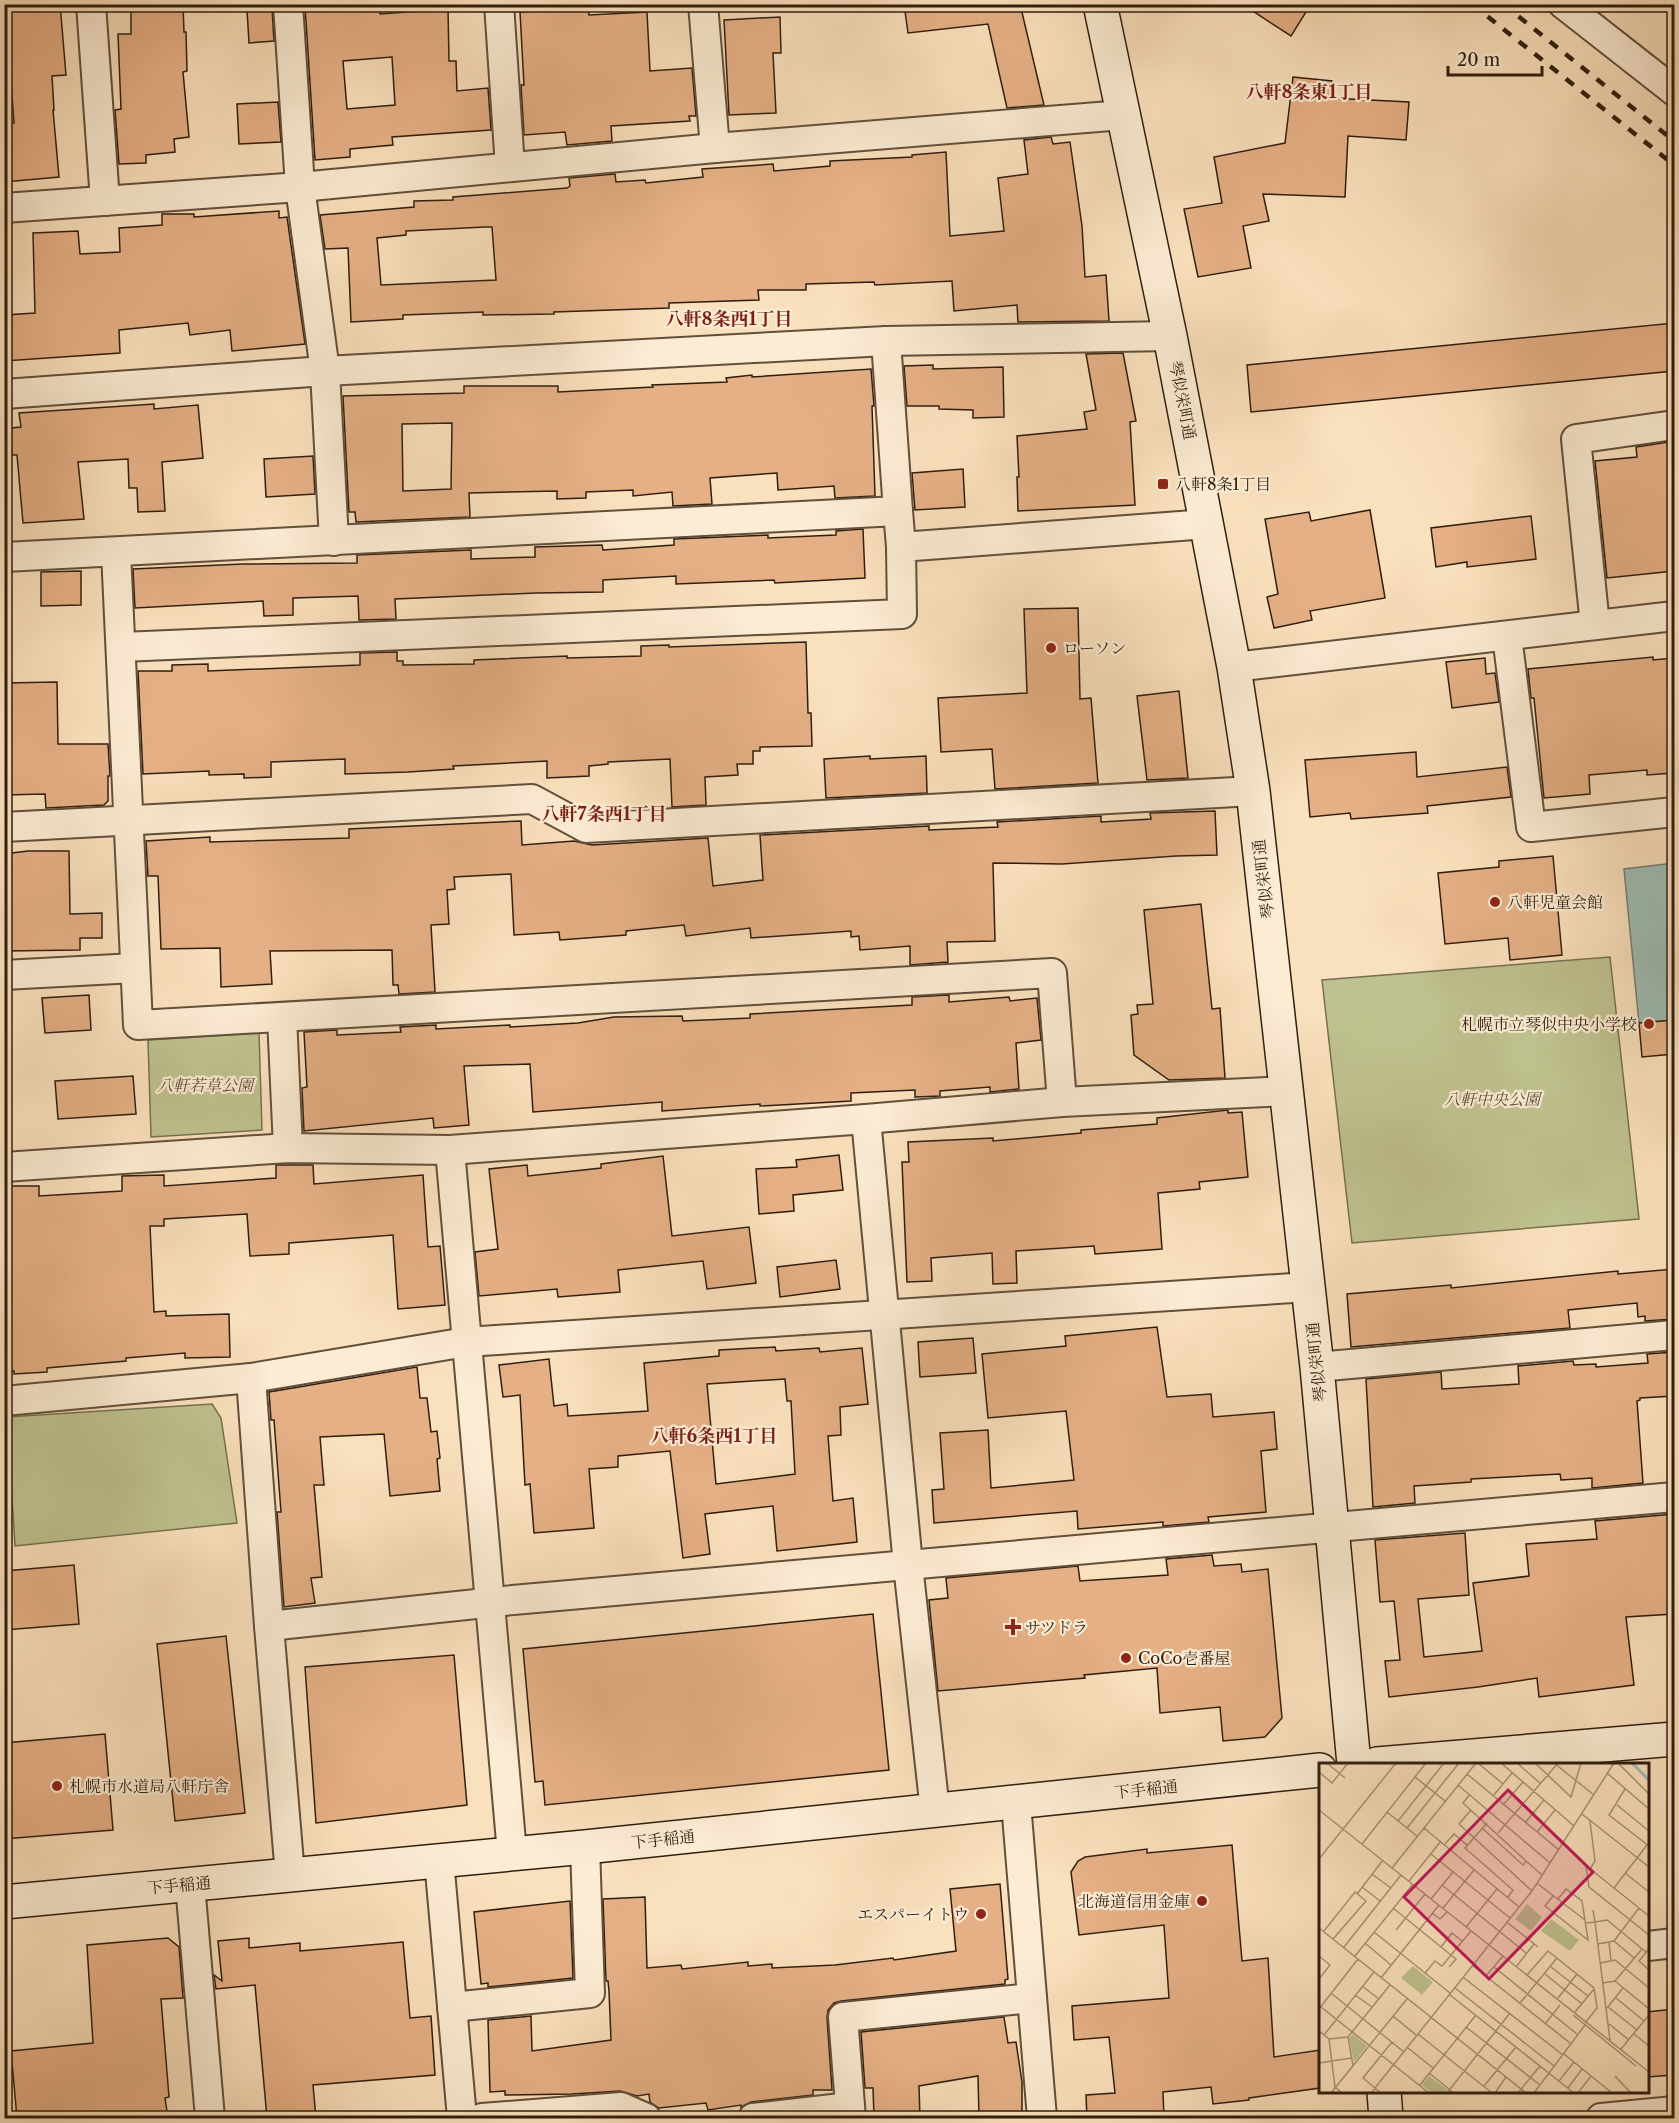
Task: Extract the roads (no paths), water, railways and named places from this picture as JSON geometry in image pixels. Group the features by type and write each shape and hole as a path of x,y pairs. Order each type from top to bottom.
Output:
{"main road":[{"name":"琴似栄町通","path":"1100,4 1207,524 1234,667 1253,791 1317,1367 1354,1763"},
{"path":"1401,1763 1591,1755 1674,1739"},
{"name":"下手稲通","path":"4,1902 585,1847 1319,1770"},
{"path":"1384,2093 1386,2118"}],"street":[{"path":"91,4 105,201"},
{"path":"288,4 300,187 325,371 334,541"},
{"path":"499,4 510,167"},
{"path":"704,4 715,148"},
{"path":"1563,4 1674,91"},
{"path":"4,208 300,187 715,148 1123,115"},
{"path":"4,394 325,371 886,341 1170,336"},
{"path":"122,647 902,614 901,547 886,341"},
{"path":"1595,625 1576,439 1674,425"},
{"path":"4,557 898,511"},
{"path":"901,547 1207,524"},
{"path":"116,552 138,1025 1052,973 1062,1102"},
{"path":"1234,667 1674,616"},
{"path":"1507,636 1531,827 1674,812"},
{"path":"4,827 532,799 586,828 1253,791"},
{"path":"4,975 135,968"},
{"path":"282,1017 288,1148"},
{"path":"4,1167 288,1148 450,1150 1062,1102 1287,1091"},
{"path":"866,1119 908,1565 934,1811"},
{"path":"450,1150 512,1853"},
{"path":"4,1401 252,1378 466,1342 1308,1287"},
{"path":"1317,1367 1674,1335"},
{"path":"252,1378 268,1626 290,1875"},
{"path":"268,1626 491,1602 1674,1497"},
{"path":"1016,1803 1042,2118"},
{"path":"452,2007 590,1993 585,1847"},
{"path":"438,1860 462,2118"},
{"path":"190,1884 210,2118"},
{"path":"1649,1946 1674,1943"},
{"path":"753,2118 850,2113 843,2018 1032,1998"},
{"path":"482,2118 621,2107 645,2118"},
{"path":"1612,2109 1674,2111"}],"water":[{"path":"1674,863 1674,1020 1639,1023 1624,869"}],"railway":[{"path":"1472,4 1674,165"},
{"path":"1503,4 1674,141"}],"place":[{"name":"八軒8条1丁目","path":"1163,484"},
{"name":"ローソン","path":"1051,648"},
{"name":"八軒児童会館","path":"1495,902"},
{"name":"札幌市立琴似中央小学校","path":"1649,1024"},
{"name":"サツドラ","path":"1013,1627"},
{"name":"CoCo壱番屋","path":"1126,1658"},
{"name":"札幌市水道局八軒庁舎","path":"57,1786"},
{"name":"北海道信用金庫","path":"1202,1901"},
{"name":"エスパーイトウ","path":"981,1914"}],"district":[{"name":"八軒8条東1丁目","path":"1309,92"},
{"name":"八軒8条西1丁目","path":"729,319"},
{"name":"八軒7条西1丁目","path":"604,814"},
{"name":"八軒6条西1丁目","path":"714,1436"}],"park label":[{"name":"八軒若草公園","path":"205,1085"},
{"name":"八軒中央公園","path":"1492,1099"}]}
